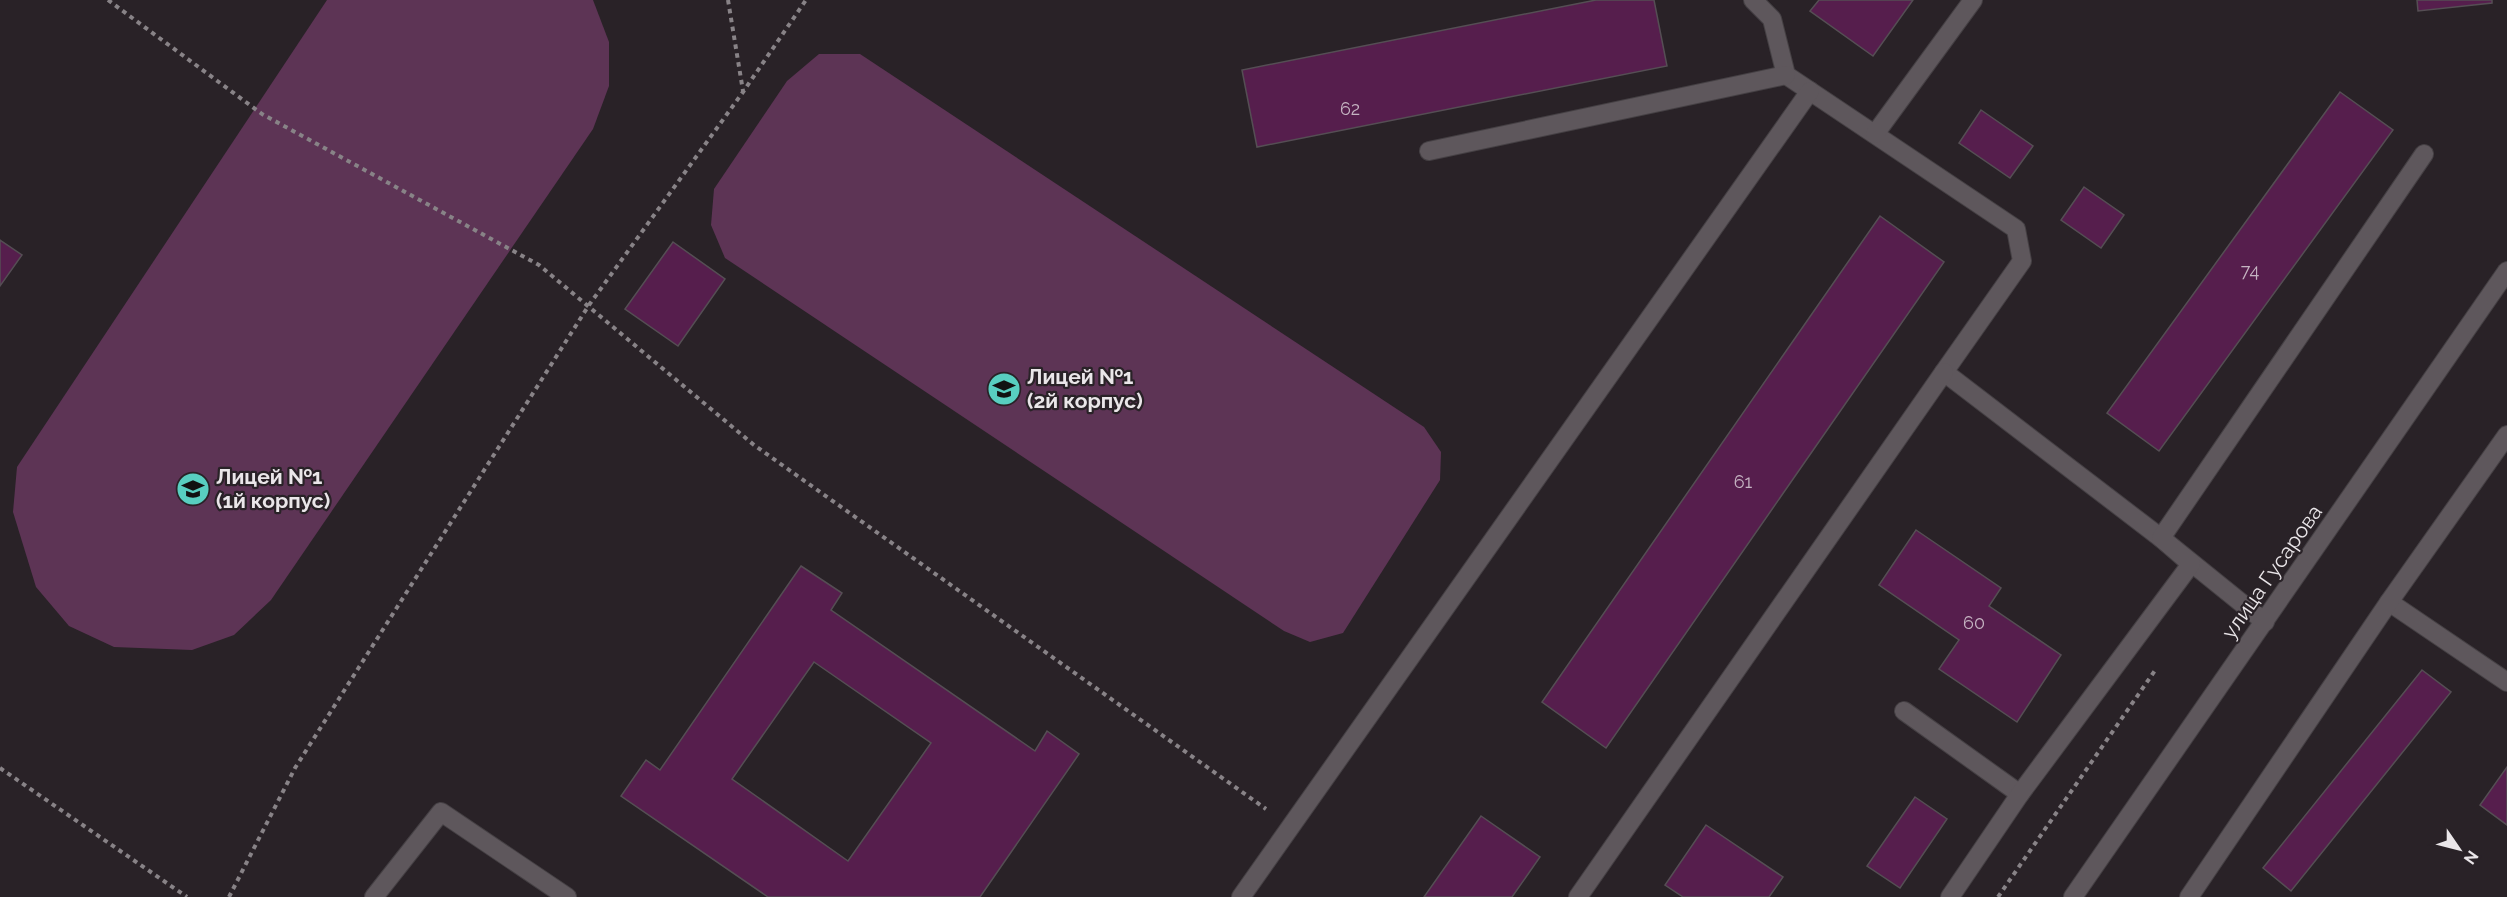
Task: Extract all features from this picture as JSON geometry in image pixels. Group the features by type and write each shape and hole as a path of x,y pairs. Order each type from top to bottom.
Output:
{"street":[{"path":"1578,897 2022,261 2016,229 1786,75 1772,19 1753,0"},
{"path":"1875,134 1973,0"},
{"path":"1429,151 1786,75"},
{"path":"1241,897 1810,92"},
{"path":"2161,538 2424,154"},
{"name":"улица Гусарова","path":"2073,897 2507,272"},
{"path":"1944,372 2161,538 2265,622"},
{"path":"2188,897 2389,602 2507,435"},
{"path":"1950,897 2020,794 2191,564"},
{"path":"2389,602 2507,682"},
{"path":"1904,711 2020,794"},
{"path":"374,897 441,812 567,897"}],"path":[{"path":"108,0 262,114 539,264 754,445 1290,826"},
{"path":"728,0 743,92"},
{"path":"229,897 295,768 589,305 743,92 806,0"},
{"path":"1998,897 2161,661"},
{"path":"0,768 187,897"}],"shaded area":[{"path":"327,0 593,0 609,42 609,86 593,129 271,600 234,635 192,650 114,647 69,626 36,587 13,512 17,467"},
{"path":"819,54 860,54 1424,427 1441,452 1440,480 1343,633 1310,642 1284,631 725,258 711,225 714,189 787,81"}],"building":[{"path":"1596,0 1654,0 1667,66 1257,147 1242,70"},
{"path":"1819,0 1913,0 1873,56 1810,11"},
{"path":"2417,0 2492,0 2492,3 2418,11"},
{"path":"2340,92 2393,130 2159,451 2107,413"},
{"path":"1981,110 2033,146 2010,178 1959,143"},
{"path":"2084,187 2124,215 2101,248 2061,220"},
{"path":"1880,216 1944,262 1606,748 1542,702"},
{"path":"0,240 22,255 0,286"},
{"path":"673,242 725,279 678,346 625,309"},
{"path":"1916,530 2001,588 1989,606 2061,655 2017,722 1939,669 1959,640 1879,585"},
{"path":"801,566 842,593 831,610 1035,751 1047,731 1079,754 980,897 768,897 621,796 646,760 660,770","holes":["814,662 931,743 848,861 732,779"]},
{"path":"2422,670 2451,692 2291,891 2263,868"},
{"path":"2507,767 2507,825 2480,805"},
{"path":"1915,797 1947,819 1900,888 1867,866"},
{"path":"1481,816 1540,857 1512,897 1424,897"},
{"path":"1706,825 1783,877 1769,897 1683,897 1665,885"}],"place":[{"name":"Лицей №1 (2й корпус)","path":"1004,389"},
{"name":"Лицей №1 (1й корпус)","path":"193,489"}]}
